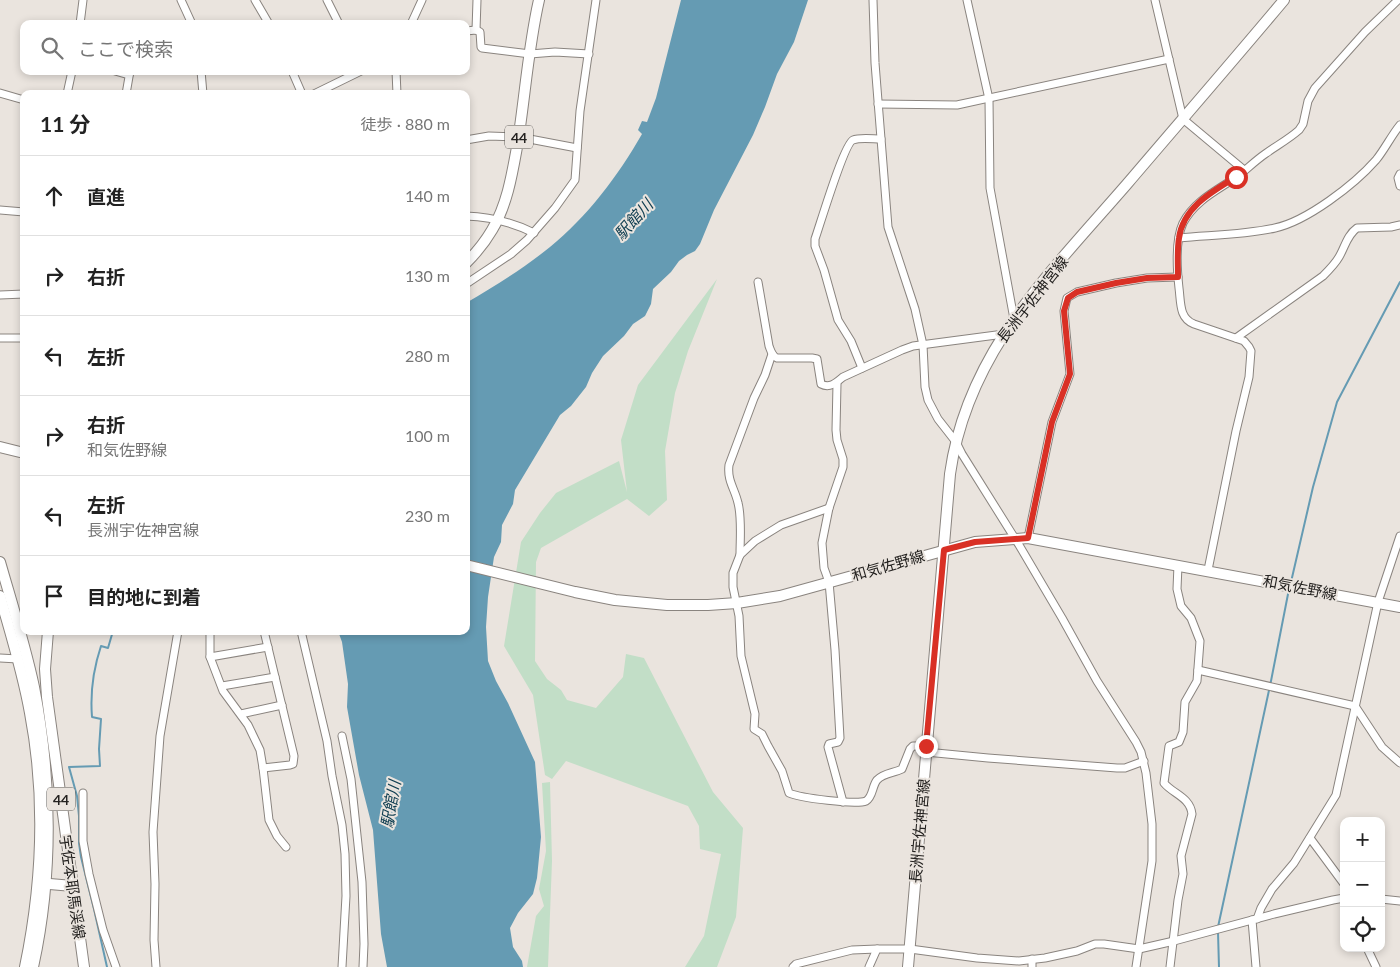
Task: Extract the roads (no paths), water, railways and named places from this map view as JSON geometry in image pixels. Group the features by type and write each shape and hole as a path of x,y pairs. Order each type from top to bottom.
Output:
{"main road":[{"name":"44","path":"470,259 483,244 498,220 508,193 519,137 539,0"},
{"name":"長洲宇佐神宮線","path":"908,967 950,474 960,426 973,391 988,361 1014,319 1065,256 1284,0"},
{"path":"0,447 20,452"},
{"name":"和気佐野線","path":"470,566 575,592 633,603 696,606 737,603 780,596 975,542 1028,538 1400,606"},
{"name":"宇佐本耶馬渓線","path":"0,562 22,659"},
{"name":"宇佐本耶馬渓線","path":"0,596 38,713 46,783 48,842 25,967"},
{"name":"宇佐本耶馬渓線","path":"48,635 45,658 48,697 84,967"},
{"path":"22,659 45,658"},
{"path":"41,884 73,886"},
{"name":"宇佐本耶馬渓線","path":"32,967 40,928 41,884"}],"street":[{"path":"80,20 83,0"},
{"path":"181,0 190,20"},
{"path":"255,0 267,20"},
{"path":"327,0 337,20"},
{"path":"413,20 422,0"},
{"path":"476,30 478,0"},
{"path":"470,281 511,254 534,233 555,208 574,180 580,111 596,0"},
{"path":"873,0 875,63 888,227 915,309 923,345 925,387 928,400 938,419 956,442 1062,618 1097,681 1136,742 1144,761 1152,824 1152,861 1136,967"},
{"path":"967,0 989,99 990,188 1014,319"},
{"path":"1155,0 1183,119 1244,170"},
{"path":"1208,570 1249,377 1251,356 1250,347 1244,341 1194,324 1185,319 1181,308 1178,277 1179,238 1183,223 1199,202 1299,130 1303,124 1308,101 1315,88 1365,32 1398,0"},
{"path":"470,31 480,32 480,47 482,48 530,54 555,52 588,54"},
{"path":"878,104 957,106 1169,59"},
{"path":"69,90 71,75"},
{"path":"127,90 130,75"},
{"path":"201,75 203,90"},
{"path":"294,75 300,90"},
{"path":"322,90 353,75"},
{"path":"396,75 397,90"},
{"path":"0,93 20,99"},
{"path":"1179,238 1259,231 1275,228 1294,221 1329,200 1362,174 1376,159 1400,125"},
{"path":"470,139 489,136 519,137 577,148"},
{"path":"862,368 851,341 838,320 815,246 815,239 838,169 849,143 855,140 881,139"},
{"path":"1400,174 1398,178 1400,186"},
{"path":"0,210 20,212"},
{"path":"470,216 498,220 520,226 534,233"},
{"path":"1236,338 1323,276 1333,266 1356,228 1400,225"},
{"path":"1028,538 1052,422 1070,374 1064,311 1068,298 1077,292 1116,283 1147,278 1178,277"},
{"path":"758,282 772,354 729,465 728,477 738,505 740,555 732,579 739,616 741,656 755,714 754,729 762,734 782,771 789,793 821,800 843,802 866,800 870,798 877,780 902,769 913,746 988,758 1117,768 1125,768 1144,761"},
{"path":"0,295 20,294"},
{"path":"843,802 828,747 829,744 838,742 840,738 830,582 824,568 822,543 828,508 843,459 836,430 837,384 843,377 902,350 923,345 1004,334"},
{"path":"0,338 20,338"},
{"path":"772,354 778,358 817,359 822,384 825,386 837,384"},
{"path":"740,555 755,541 776,528 828,508"},
{"path":"1256,967 1254,920 1272,889 1294,863 1336,795 1378,602 1400,536"},
{"path":"1170,967 1183,874 1181,856 1192,814 1189,804 1164,783 1169,746 1179,742 1182,736 1186,698 1195,686 1200,641 1191,618 1181,606 1177,589 1178,565"},
{"path":"156,967 153,832 160,736 177,635"},
{"path":"210,635 210,658 222,686 226,695 252,732 260,750 269,820 277,836 286,847"},
{"path":"263,768 290,765 293,764 294,759 265,635"},
{"path":"302,635 327,741 342,825 346,896 342,967"},
{"path":"210,658 268,647"},
{"path":"0,658 22,659"},
{"path":"1198,670 1356,706 1382,747 1400,763"},
{"path":"222,686 275,677"},
{"path":"241,714 282,705"},
{"path":"342,736 351,779 362,882 363,967"},
{"path":"82,793 83,841 87,866 103,930 116,967"},
{"path":"1310,838 1340,879"},
{"path":"793,967 796,964 852,950 877,949 910,949 1032,963 1095,944 1139,949 1340,899"},
{"path":"1385,899 1400,901"},
{"path":"869,967 877,949"},
{"path":"1369,952 1376,967"}],"water":[{"name":"駅館川","path":"681,0 808,0 794,42 777,74 753,135 714,210 700,244 695,251 679,261 671,272 653,289 651,304 645,316 633,324 624,336 603,356 586,387 571,406 560,415 515,490 513,504 502,525 501,542 494,557 488,597 486,627 488,661 535,762 541,837 537,878 533,894 518,913 510,928 513,947 522,961 523,967 387,967 381,934 373,830 359,775 347,707 348,684 339,635 470,635 470,300 530,262 577,223 623,165 642,134 638,130 642,121 647,122 656,98"}],"waterway":[{"path":"1291,582 1313,487 1337,402 1400,282"},
{"path":"1218,927 1289,589"},
{"path":"107,967 81,857 77,796 69,767 100,766 101,719 92,717 91,699 94,672 101,646 108,648 112,635"},
{"path":"1218,932 1219,967"}]}
